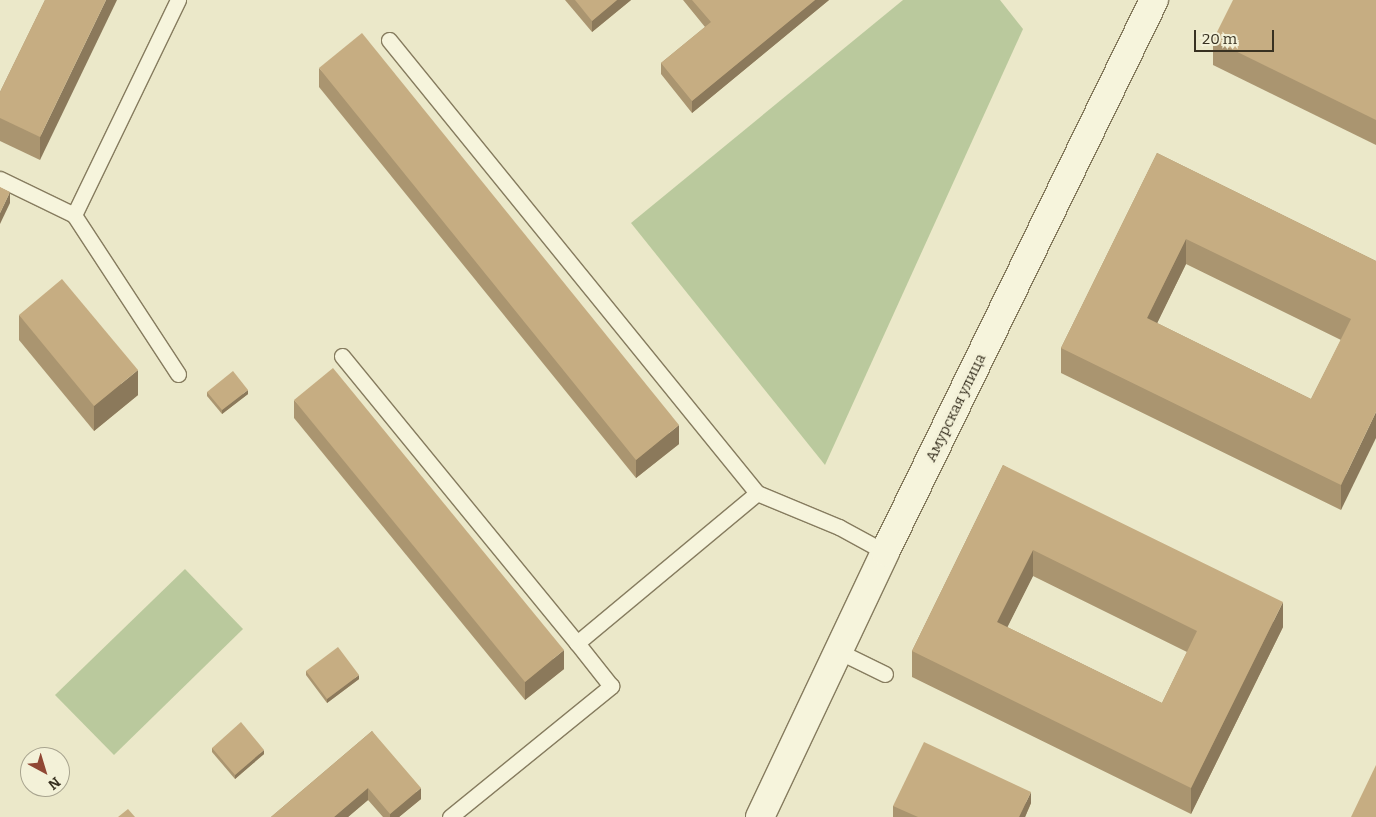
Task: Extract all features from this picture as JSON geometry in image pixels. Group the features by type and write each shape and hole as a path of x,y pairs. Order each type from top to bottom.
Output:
{"street":[{"name":"Амурская улица","path":"760,817 840,652 885,552 1154,0"}],"lane":[{"path":"74,215 178,0"},
{"path":"389,40 757,493 839,526 885,552"},
{"path":"0,179 74,215 178,374"},
{"path":"342,356 611,686 450,817"},
{"path":"577,643 757,493"},
{"path":"840,652 885,674"}],"green space":[{"path":"903,0 1000,0 1023,29 825,465 631,223"},
{"path":"185,569 243,629 114,755 55,695"}],"building":[{"path":"45,0 106,0 40,137 0,118 0,92"},
{"path":"575,0 617,0 592,21"},
{"path":"692,0 815,0 692,101 661,63 711,22"},
{"path":"1233,0 1376,0 1376,120 1213,40"},
{"path":"362,33 679,425 636,460 319,68"},
{"path":"1157,153 1376,261 1376,412 1341,485 1061,348","holes":["1186,239 1351,319 1311,399 1147,318"]},
{"path":"0,187 10,192 0,213"},
{"path":"62,279 138,370 94,406 19,315"},
{"path":"333,368 564,650 525,682 294,400"},
{"path":"233,371 248,390 222,410 207,392"},
{"path":"1003,465 1283,602 1191,788 912,651","holes":["1033,550 1197,631 1162,703 997,622"]},
{"path":"338,647 359,675 327,699 306,671"},
{"path":"241,722 264,750 235,775 212,748"},
{"path":"372,731 421,788 390,814 368,788 334,817 271,817"},
{"path":"924,742 1031,792 1019,817 918,817 893,806"},
{"path":"1376,765 1376,817 1351,817"},
{"path":"128,809 135,817 118,817"}]}
